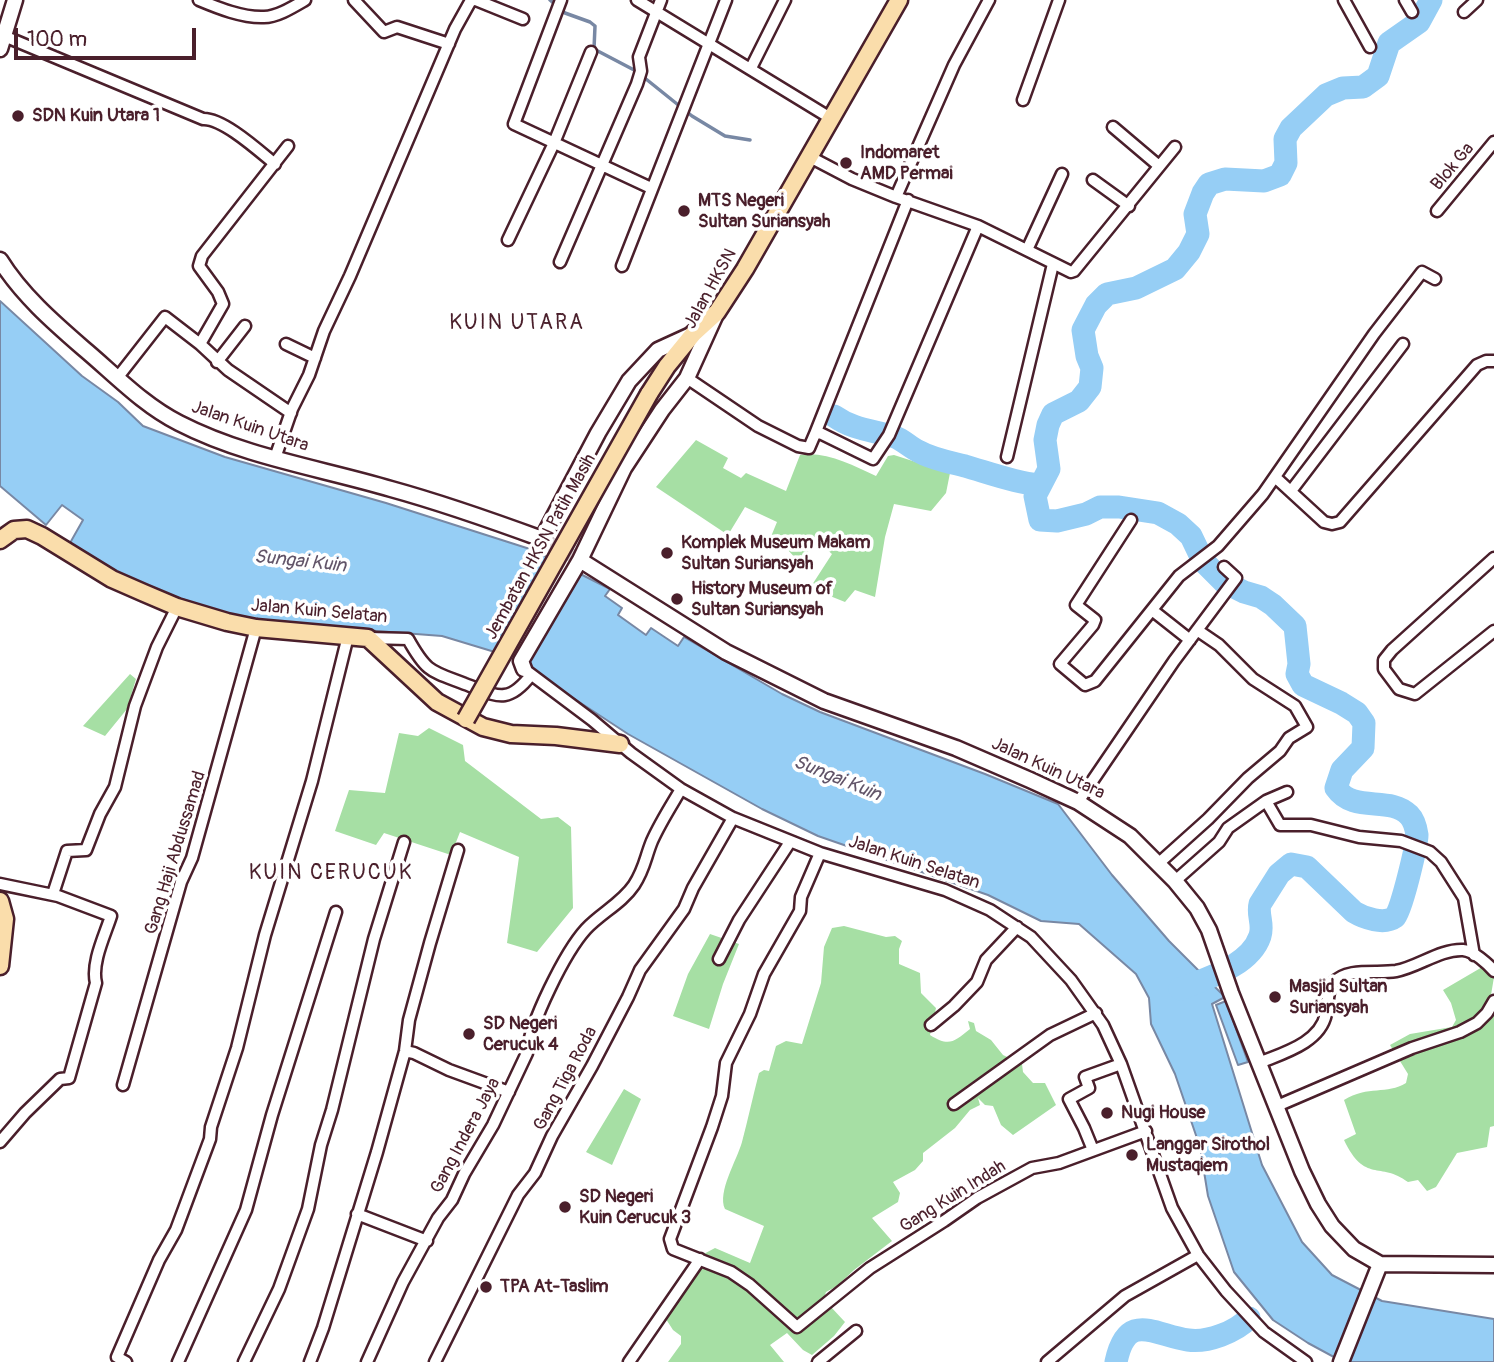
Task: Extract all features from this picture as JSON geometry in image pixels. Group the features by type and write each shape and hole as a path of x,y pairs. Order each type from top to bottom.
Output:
{"main road":[{"name":"Jalan HKSN","path":"717,312 810,157 899,0"},
{"name":"Jembatan HKSN Patih Masih","path":"466,719 649,394 667,366 694,333 717,312"},
{"name":"Jalan Kuin Selatan","path":"0,540 14,530 27,529 112,579 177,607 256,628 368,638"},
{"path":"368,638 437,702 483,727 512,734 620,744"},
{"path":"0,901 5,919 0,966"}],"street":[{"path":"15,0 2,43 209,119 230,130 275,164"},
{"path":"199,0 239,13 265,17 305,0"},
{"path":"354,0 384,32 397,27 449,44"},
{"path":"275,458 324,331 449,44 470,2 475,0 523,19"},
{"path":"637,0 832,119"},
{"path":"560,262 640,73 639,57 662,0"},
{"path":"622,266 726,0"},
{"path":"751,68 785,0"},
{"path":"896,197 954,65 989,0"},
{"path":"1023,100 1059,0"},
{"path":"1344,0 1370,47"},
{"path":"1405,0 1412,12"},
{"path":"1464,12 1477,0"},
{"path":"559,5 513,124 651,188"},
{"path":"508,240 554,143 591,52"},
{"path":"1113,127 1159,166"},
{"name":"Blok Ga","path":"1437,211 1494,142"},
{"path":"200,344 223,304 200,266 202,256 288,146"},
{"path":"810,157 852,179 978,226 1066,271 1074,271 1175,147"},
{"path":"1027,250 1062,174"},
{"path":"1093,180 1129,206"},
{"path":"687,378 758,426 797,446 809,448 908,200"},
{"path":"816,434 820,433 872,459 875,457 890,435 978,226"},
{"name":"Jalan Kuin Utara","path":"0,260 37,306 118,377 180,424 220,441 392,489 542,539 598,433 629,382 657,351 694,333"},
{"path":"1007,457 1053,264"},
{"path":"1131,520 1076,605 1095,620 1060,664 1083,684 1092,684 1187,569 1215,548 1263,494 1374,334 1422,272 1434,279"},
{"name":"Jalan HKSN","path":"525,668 624,468 662,410 687,378 717,312"},
{"path":"118,377 165,317 200,344 217,362 291,413"},
{"path":"217,362 246,326"},
{"path":"286,344 315,358"},
{"path":"1291,491 1403,344"},
{"path":"1275,477 1324,522 1340,522 1477,365 1494,361"},
{"path":"1494,558 1392,650 1384,660 1384,669 1399,689 1415,694 1494,631"},
{"name":"Jalan Kuin Utara","path":"579,563 716,646 824,701 965,752 1079,802 1130,836 1175,881 1197,908 1217,948 1231,993 1318,1204 1332,1226 1354,1249 1379,1269"},
{"path":"1079,802 1236,578 1224,567"},
{"path":"52,894 67,851 87,848 100,814 115,787 135,706 157,647 177,607"},
{"path":"1152,610 1190,640"},
{"name":"Gang Haji Abdussamad","path":"123,1085 181,883 192,858 207,808 256,628"},
{"path":"1158,863 1280,751 1289,738 1307,727 1295,706 1253,679 1219,645 1197,630"},
{"path":"125,1362 117,1357 159,1260 176,1230 210,1139 211,1127 237,1048 265,935 312,781 348,636"},
{"name":"Jalan Kuin Selatan","path":"368,638 408,639 418,657 434,673 494,696 510,694 523,686 525,668"},
{"name":"Jalan Kuin Selatan","path":"525,668 681,789 733,818 820,853 945,890 990,910 1017,927 1048,954 1096,1013 1121,1064 1172,1208 1198,1255 1226,1291 1264,1332 1306,1362"},
{"name":"Gang Indera Jaya","path":"367,1362 403,1282 438,1218 453,1200 464,1174 494,1125 527,1053 527,1041 534,1023 573,944 598,916 621,900 631,889 645,867 651,843 681,789"},
{"path":"1175,881 1219,842 1228,828 1266,802 1287,792"},
{"path":"1266,802 1280,824 1311,825 1359,837 1406,842 1430,852 1464,898 1474,955"},
{"name":"Gang Tiga Roda","path":"435,1362 518,1195 535,1173 640,970 684,909 733,818"},
{"path":"244,1362 279,1289 308,1209 321,1145 374,939 404,842"},
{"path":"719,959 739,920 790,842"},
{"path":"310,1362 358,1214 404,1051 426,956 458,850"},
{"path":"629,1362 700,1259 673,1249 670,1239 716,1117 726,1063 750,1014 764,974 800,911 801,897 820,853"},
{"path":"0,884 52,894 111,916 72,1074 69,1078 60,1079 0,1142"},
{"path":"178,1362 246,1210 272,1115 336,912"},
{"path":"931,1025 977,982 986,960 1017,927"},
{"path":"1259,1063 1300,1046 1318,1029 1325,1018 1331,987 1340,978 1352,973 1405,969 1463,950 1494,971"},
{"path":"1277,1107 1412,1048 1460,1031 1476,1023 1487,1013 1494,1001"},
{"path":"954,1104 1049,1035 1096,1013"},
{"path":"404,1051 509,1092"},
{"path":"1093,1150 1069,1099 1089,1088 1085,1077 1121,1064"},
{"name":"Gang Kuin Indah","path":"700,1259 731,1272 797,1327 870,1268 977,1198 1032,1168 1059,1163 1146,1131"},
{"path":"358,1214 427,1241"},
{"path":"1047,1362 1125,1296 1198,1255"},
{"path":"1341,1362 1379,1269 1494,1265"},
{"path":"818,1362 856,1331"}],"green space":[{"path":"696,440 728,458 723,468 741,478 746,473 786,491 800,455 829,457 876,476 888,456 894,455 950,473 946,493 931,511 894,504 885,537 875,597 855,590 845,602 810,588 832,554 817,541 799,562 787,549 770,539 777,522 745,507 728,535 656,487"},
{"path":"130,674 136,679 127,709 105,736 83,726"},
{"path":"429,728 463,745 465,761 541,819 558,817 571,827 573,908 537,952 507,943 519,857 460,832 451,855 384,833 376,845 335,831 349,790 385,793 399,733 418,736"},
{"path":"844,926 886,937 895,936 902,941 899,964 920,973 921,993 936,1008 930,1035 942,1041 951,1041 970,1029 968,1021 974,1023 976,1031 991,1040 1003,1055 1022,1064 1023,1072 1033,1083 1045,1083 1056,1105 1013,1135 1001,1125 993,1106 985,1105 978,1098 980,1105 970,1110 955,1128 923,1153 923,1161 915,1170 893,1182 900,1193 898,1202 872,1218 892,1241 826,1292 822,1303 830,1306 845,1322 834,1336 812,1355 803,1350 787,1333 770,1345 784,1362 668,1362 681,1344 681,1336 673,1330 664,1316 698,1257 715,1248 750,1263 764,1226 725,1209 723,1202 726,1185 742,1142 759,1073 769,1071 776,1046 786,1041 802,1044 821,983 824,947 832,928"},
{"path":"710,934 739,944 709,1029 673,1016 688,974"},
{"path":"1484,966 1494,977 1491,995 1494,998 1494,1126 1490,1127 1487,1147 1457,1153 1436,1187 1427,1191 1418,1180 1408,1182 1398,1176 1366,1167 1352,1154 1344,1140 1356,1134 1344,1100 1353,1095 1392,1089 1406,1083 1408,1074 1390,1045 1410,1034 1452,1027 1456,1020 1451,1003 1443,990"},
{"path":"624,1089 641,1099 612,1165 586,1152"}],"water":[{"name":"Sungai Kuin","path":"0,301 82,376 118,402 143,426 225,457 386,503 533,550 610,589 605,596 622,608 618,615 646,635 651,628 678,646 684,637 782,694 820,712 1058,804 1112,875 1169,941 1225,997 1212,1004 1262,1165 1302,1242 1332,1275 1382,1301 1494,1319 1494,1362 1343,1362 1273,1320 1234,1272 1208,1196 1200,1147 1175,1074 1151,1024 1149,998 1136,974 1079,924 1041,921 988,895 818,836 762,809 628,734 538,675 529,664 517,657 442,636 246,621 147,587 100,566 70,543 83,520 62,505 46,525 0,486"},
{"path":"1226,1001 1248,1062 1238,1065 1216,1005"}],"pier":[{"path":"549,554 569,563 513,659 491,654"}],"waterway":[{"path":"550,0 565,13 595,26 594,49 636,71 692,116 725,136 750,140"},
{"path":"1180,989 1226,970 1255,946 1260,936 1260,904 1279,874 1291,864 1307,867 1354,912 1380,921 1395,917 1412,864 1416,830 1411,817 1401,809 1352,800 1343,796 1336,788 1342,770 1363,748 1364,723 1357,713 1341,703 1303,685 1297,674 1299,664 1295,626 1261,597 1224,582 1203,561 1191,536 1178,524 1158,513 1119,507 1100,507 1086,514 1057,521 1040,520 1035,496 1049,469 1045,440 1048,425 1053,414 1079,401 1090,387 1092,368 1083,330 1096,305 1107,294 1136,288 1175,269 1189,252 1198,234 1195,214 1209,184 1225,179 1264,181 1280,175 1286,163 1285,139 1291,128 1326,95 1343,88 1363,87 1378,76 1389,43 1419,22 1431,0"},
{"path":"834,416 856,427 895,437 935,458 1010,480 1038,485"},
{"path":"1116,1362 1127,1336 1135,1331 1153,1331 1188,1340 1204,1340 1229,1332 1249,1318"}],"tunnel":[{"path":"542,539 580,560"}],"place":[{"name":"SDN Kuin Utara 1","path":"18,116"},
{"name":"Indomaret AMD Permai","path":"846,163"},
{"name":"MTS Negeri Sultan Suriansyah","path":"684,211"},
{"name":"Komplek Museum Makam Sultan Suriansyah","path":"667,553"},
{"name":"History Museum of Sultan Suriansyah","path":"677,599"},
{"name":"Masjid Sultan Suriansyah","path":"1275,997"},
{"name":"SD Negeri Cerucuk 4","path":"469,1034"},
{"name":"Nugi House","path":"1107,1113"},
{"name":"Langgar Sirothol Mustaqiem","path":"1132,1155"},
{"name":"SD Negeri Kuin Cerucuk 3","path":"565,1207"},
{"name":"TPA At-Taslim","path":"486,1287"}],"district":[{"name":"KUIN UTARA","path":"517,324"},
{"name":"KUIN CERUCUK","path":"331,874"}]}
